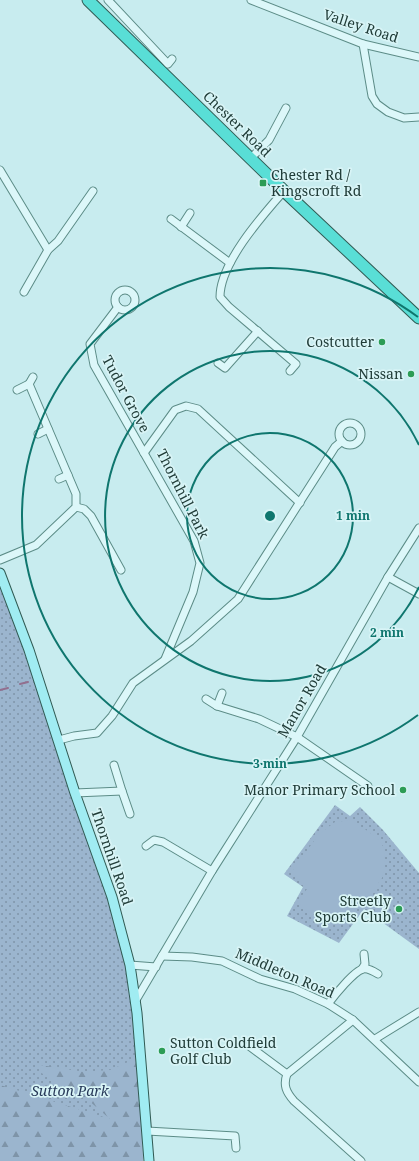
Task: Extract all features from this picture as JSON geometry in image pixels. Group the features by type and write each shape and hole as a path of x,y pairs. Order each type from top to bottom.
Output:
{"highway":[{"name":"Chester Road","path":"88,0 284,191 419,318"}],"main road":[{"name":"Thornhill Road","path":"0,573 29,650 75,793 112,897 130,965 136,1000 149,1161"}],"street":[{"path":"108,0 168,64 172,59"},
{"name":"Valley Road","path":"251,0 362,44 419,57"},
{"path":"362,44 372,96 377,104 388,112 404,118 419,117"},
{"path":"251,158 269,140 286,108"},
{"path":"0,170 48,250"},
{"path":"24,292 26,281 45,258 48,250 58,241 85,196 93,191"},
{"path":"284,191 254,226 230,263 220,286 220,297 229,307 296,364 290,371"},
{"path":"182,226 190,213"},
{"path":"171,219 230,263"},
{"name":"Tudor Grove","path":"118,307 90,344 90,353 94,365 144,454"},
{"path":"218,363 225,368 258,331"},
{"path":"0,560 36,545 76,507 76,494 48,429 31,380 17,390"},
{"name":"Thornhill Park","path":"165,659 193,592 200,563 194,541 144,454 175,410 186,406 198,409 300,503"},
{"path":"38,434 48,429"},
{"path":"59,740 74,736 97,733 112,716 133,683 191,641 238,599 335,447 342,441"},
{"path":"59,479 68,475"},
{"path":"76,507 84,509 91,516 105,551 121,570"},
{"name":"Manor Road","path":"136,1000 212,871 297,737 388,577 419,528"},
{"path":"388,577 419,594"},
{"path":"217,706 222,693"},
{"path":"206,699 217,706 259,719 297,737 368,786 362,791"},
{"path":"114,765 130,814"},
{"path":"75,793 122,791"},
{"path":"146,846 154,840 163,842 212,871"},
{"path":"328,1004 352,977 362,969 365,964 364,954"},
{"name":"Middleton Road","path":"162,956 192,957 222,961 260,979 295,989 328,1004 353,1020 375,1039 419,1082"},
{"path":"130,965 156,967"},
{"path":"362,969 371,970 378,974"},
{"path":"375,1039 419,1012"},
{"path":"353,1020 288,1074 285,1081 285,1088 288,1095 361,1161"},
{"path":"249,1046 288,1074"},
{"path":"147,1131 235,1136 236,1148"}],"green space":[{"name":"Sutton Park","path":"0,584 76,798 121,942 133,1007 143,1161 0,1161"},
{"path":"335,805 350,816 360,807 383,830 419,873 419,949 364,909 339,943 287,916 303,887 284,874"},
{"path":"351,820 378,839 384,848 385,854 382,878 368,897 352,914 338,920 326,919 310,913 297,902 307,889 292,871 319,834 335,822"},
{"path":"135,1059 141,1081 143,1161 0,1161 0,1085 110,1119 87,1099 63,1087 40,1072 40,1065 84,1072 110,1070"}],"waterway":[{"path":"20,684 28,682"},
{"path":"0,690 8,688"}],"place":[{"name":"Chester Rd / Kingscroft Rd","path":"263,183"},
{"name":"Costcutter","path":"382,342"},
{"name":"Nissan","path":"411,374"},
{"name":"Manor Primary School","path":"403,790"},
{"name":"Streetly Sports Club","path":"399,909"},
{"name":"Sutton Coldfield Golf Club","path":"162,1051"}]}
